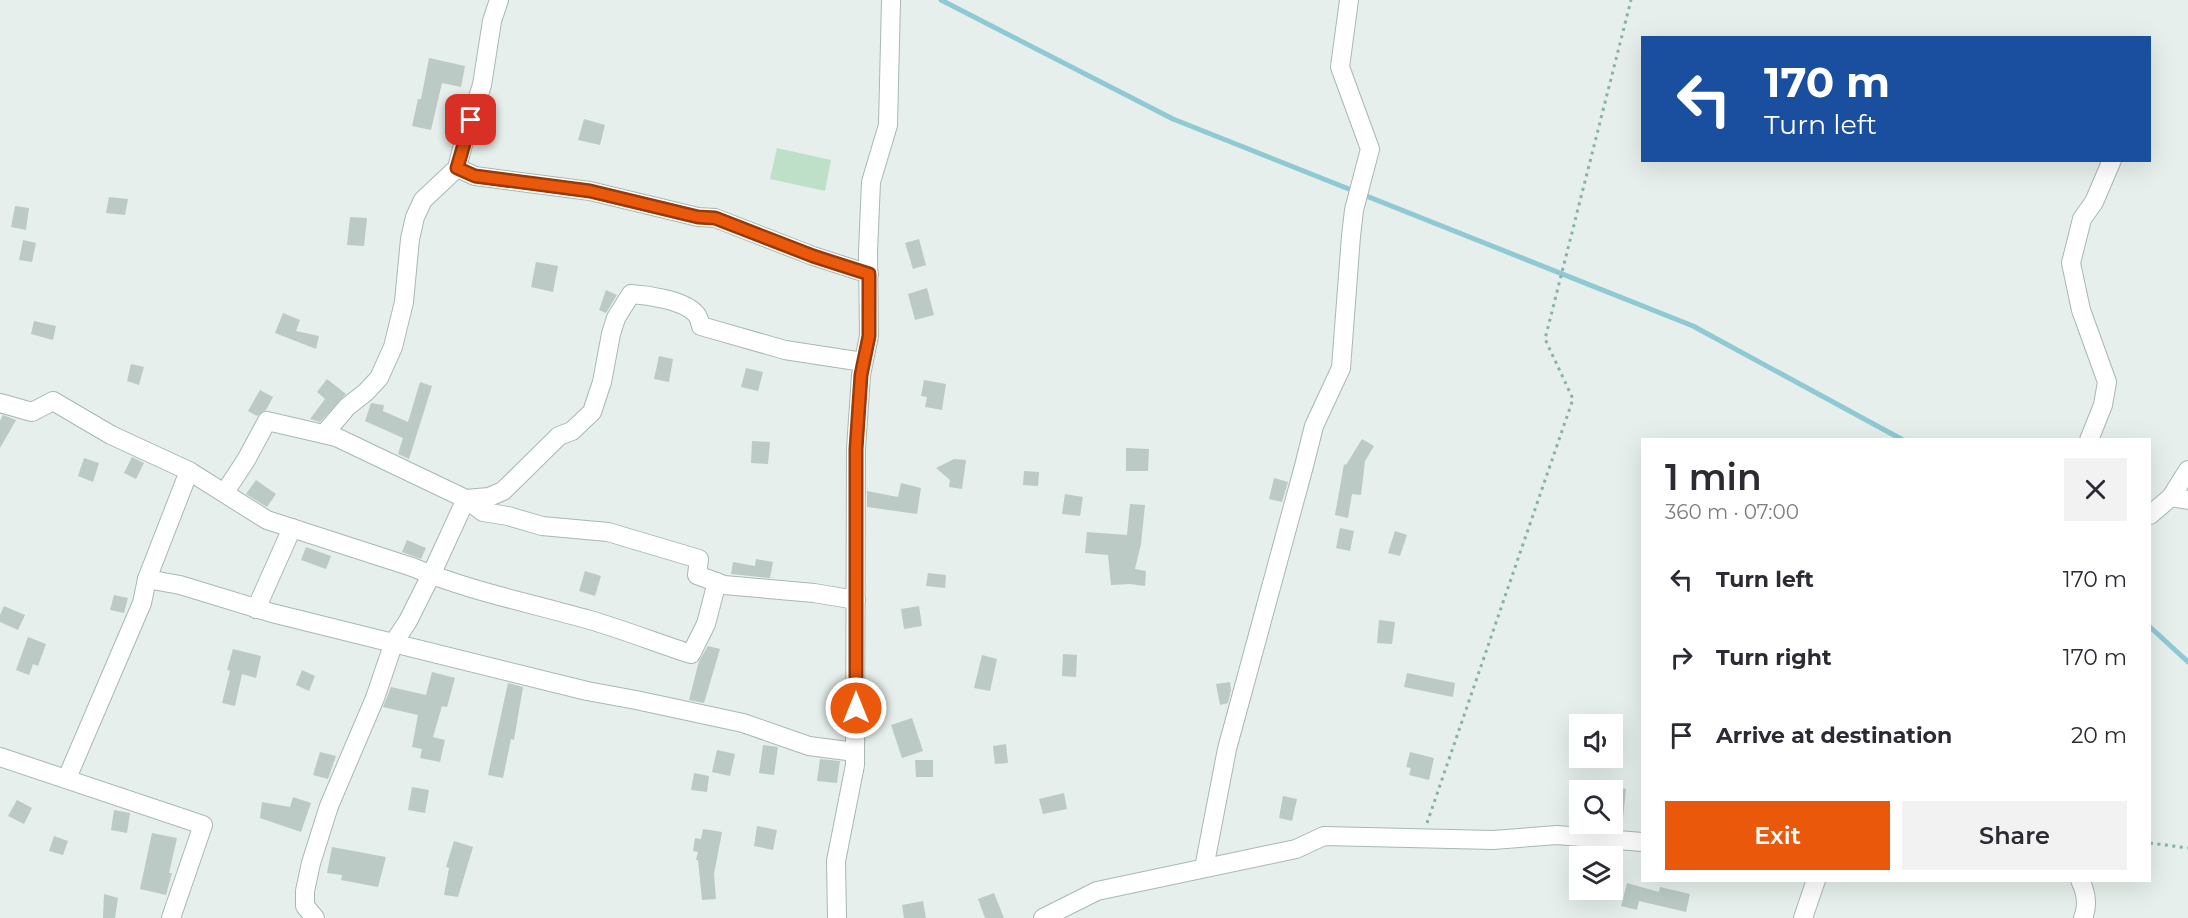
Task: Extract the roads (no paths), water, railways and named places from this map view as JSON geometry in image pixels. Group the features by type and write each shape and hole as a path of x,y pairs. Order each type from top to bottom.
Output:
{"street":[{"path":"324,434 347,406 366,392 379,378 393,347 404,302 410,239 415,217 423,200 457,168 482,86 492,21 499,0"},
{"path":"837,918 836,861 848,809 855,753 856,449 861,375 869,336 871,182 888,125 891,0"},
{"path":"1204,868 1227,749 1314,426 1341,368 1354,210 1370,149 1340,67 1349,0"},
{"path":"2090,438 2103,405 2107,382 2081,310 2071,263 2082,219 2094,202 2111,162"},
{"path":"457,168 475,176 590,191 698,217 715,218 813,256 869,274"},
{"path":"466,498 489,497 503,491 559,436 572,431 592,412 602,382 614,326 631,294 656,296 682,305 696,313 701,326 744,339 785,350 863,362"},
{"path":"0,403 33,411 53,401 111,435 189,471 267,520 431,575 517,602 590,621 691,654 706,624 717,582"},
{"path":"225,492 267,421 343,440 466,498 483,512 508,516 542,526 608,532 699,559 698,575 724,585 814,593 856,600"},
{"path":"2151,514 2179,498 2188,470"},
{"path":"67,778 142,603 147,579 189,471"},
{"path":"315,918 305,906 305,891 311,863 329,806 375,698 394,642 408,621 431,575 466,498"},
{"path":"256,609 292,528"},
{"path":"147,579 180,585 256,609 586,691 743,723 809,746 855,753"},
{"path":"0,758 67,778 203,825 171,918"},
{"path":"1043,918 1097,891 1296,849 1324,836 1493,840 1557,835 1641,842"},
{"path":"1803,918 1815,882"},
{"path":"2081,882 2086,909 2083,918"}],"waterway":[{"path":"941,0 1173,119 1693,326 1899,438"},
{"path":"2151,628 2188,662"}]}
